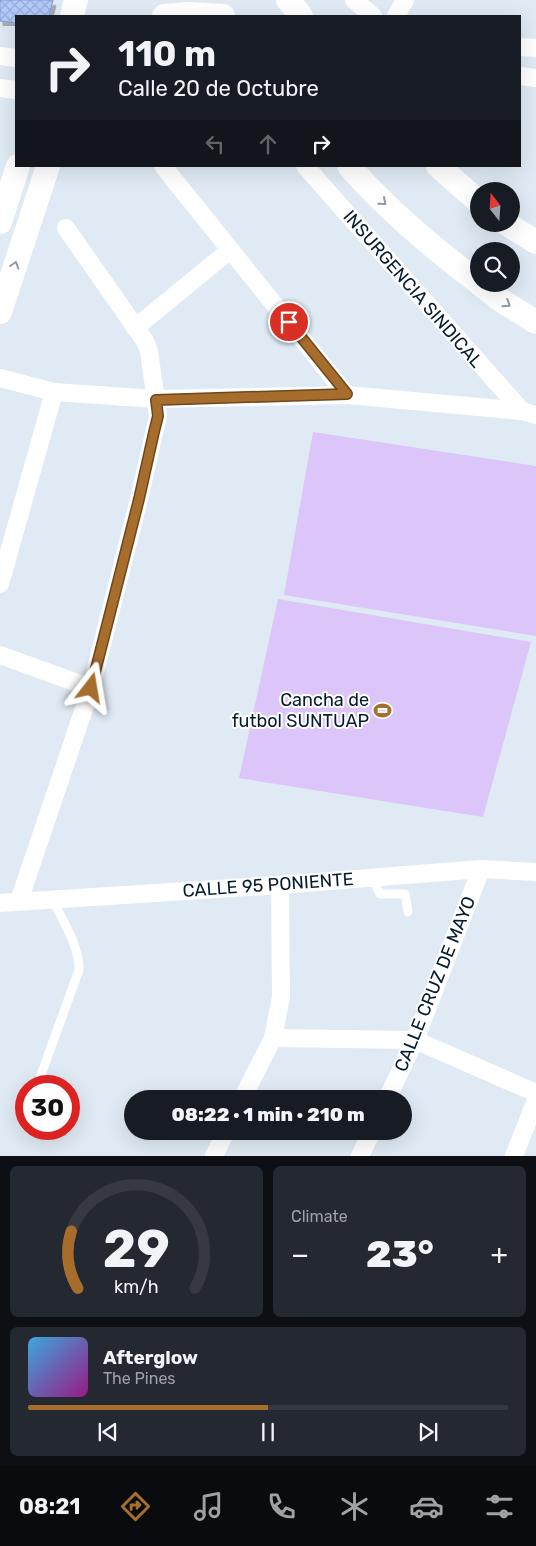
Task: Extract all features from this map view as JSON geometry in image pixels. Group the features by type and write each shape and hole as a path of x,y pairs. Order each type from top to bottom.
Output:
{"main road":[{"path":"72,15 76,0"},
{"path":"208,0 220,15"},
{"path":"288,0 300,15"},
{"path":"177,15 206,15"},
{"path":"0,222 18,167"},
{"path":"0,312 48,167"},
{"path":"350,167 372,193 470,276"},
{"path":"439,167 470,194"},
{"path":"520,232 536,242"},
{"path":"490,292 536,322"}],"street":[{"path":"354,0 373,15"},
{"path":"396,15 404,0"},
{"path":"521,47 536,48"},
{"path":"0,56 15,58"},
{"path":"521,76 536,78"},
{"path":"0,88 15,90"},
{"path":"164,167 347,394"},
{"name":"INSURGENCIA SINDICAL","path":"306,167 529,413"},
{"path":"20,902 26,879 91,688 158,416 149,352 145,341 66,228"},
{"path":"135,328 230,250"},
{"path":"0,378 54,392 156,400 347,394 529,413"},
{"path":"0,584 54,392"},
{"path":"0,655 91,688"},
{"name":"CALLE 95 PONIENTE","path":"0,903 280,885 481,869 536,872"},
{"name":"CALLE CRUZ DE MAYO","path":"391,1090 415,1040 481,869"},
{"path":"247,1090 273,1038 281,997 280,885"},
{"path":"273,1038 415,1040 536,1092"},
{"path":"514,1156 536,1100"},
{"path":"214,1156 222,1140"},
{"path":"360,1156 368,1140"}],"lane":[{"path":"375,877 378,893 405,894 408,912"},
{"path":"41,1075 79,970 79,958 76,948 53,900"}],"shaded area":[{"path":"313,432 536,466 536,636 284,595"},
{"name":"Cancha de futbol SUNTUAP","path":"278,599 531,642 483,817 239,778"}],"building":[{"path":"0,0 53,0 49,15 15,15 15,23 0,21"}],"place":[{"name":"Cancha de futbol SUNTUAP","path":"383,710"}],"route":[{"path":"91,688 158,416 156,400 347,394 289,322"}]}
